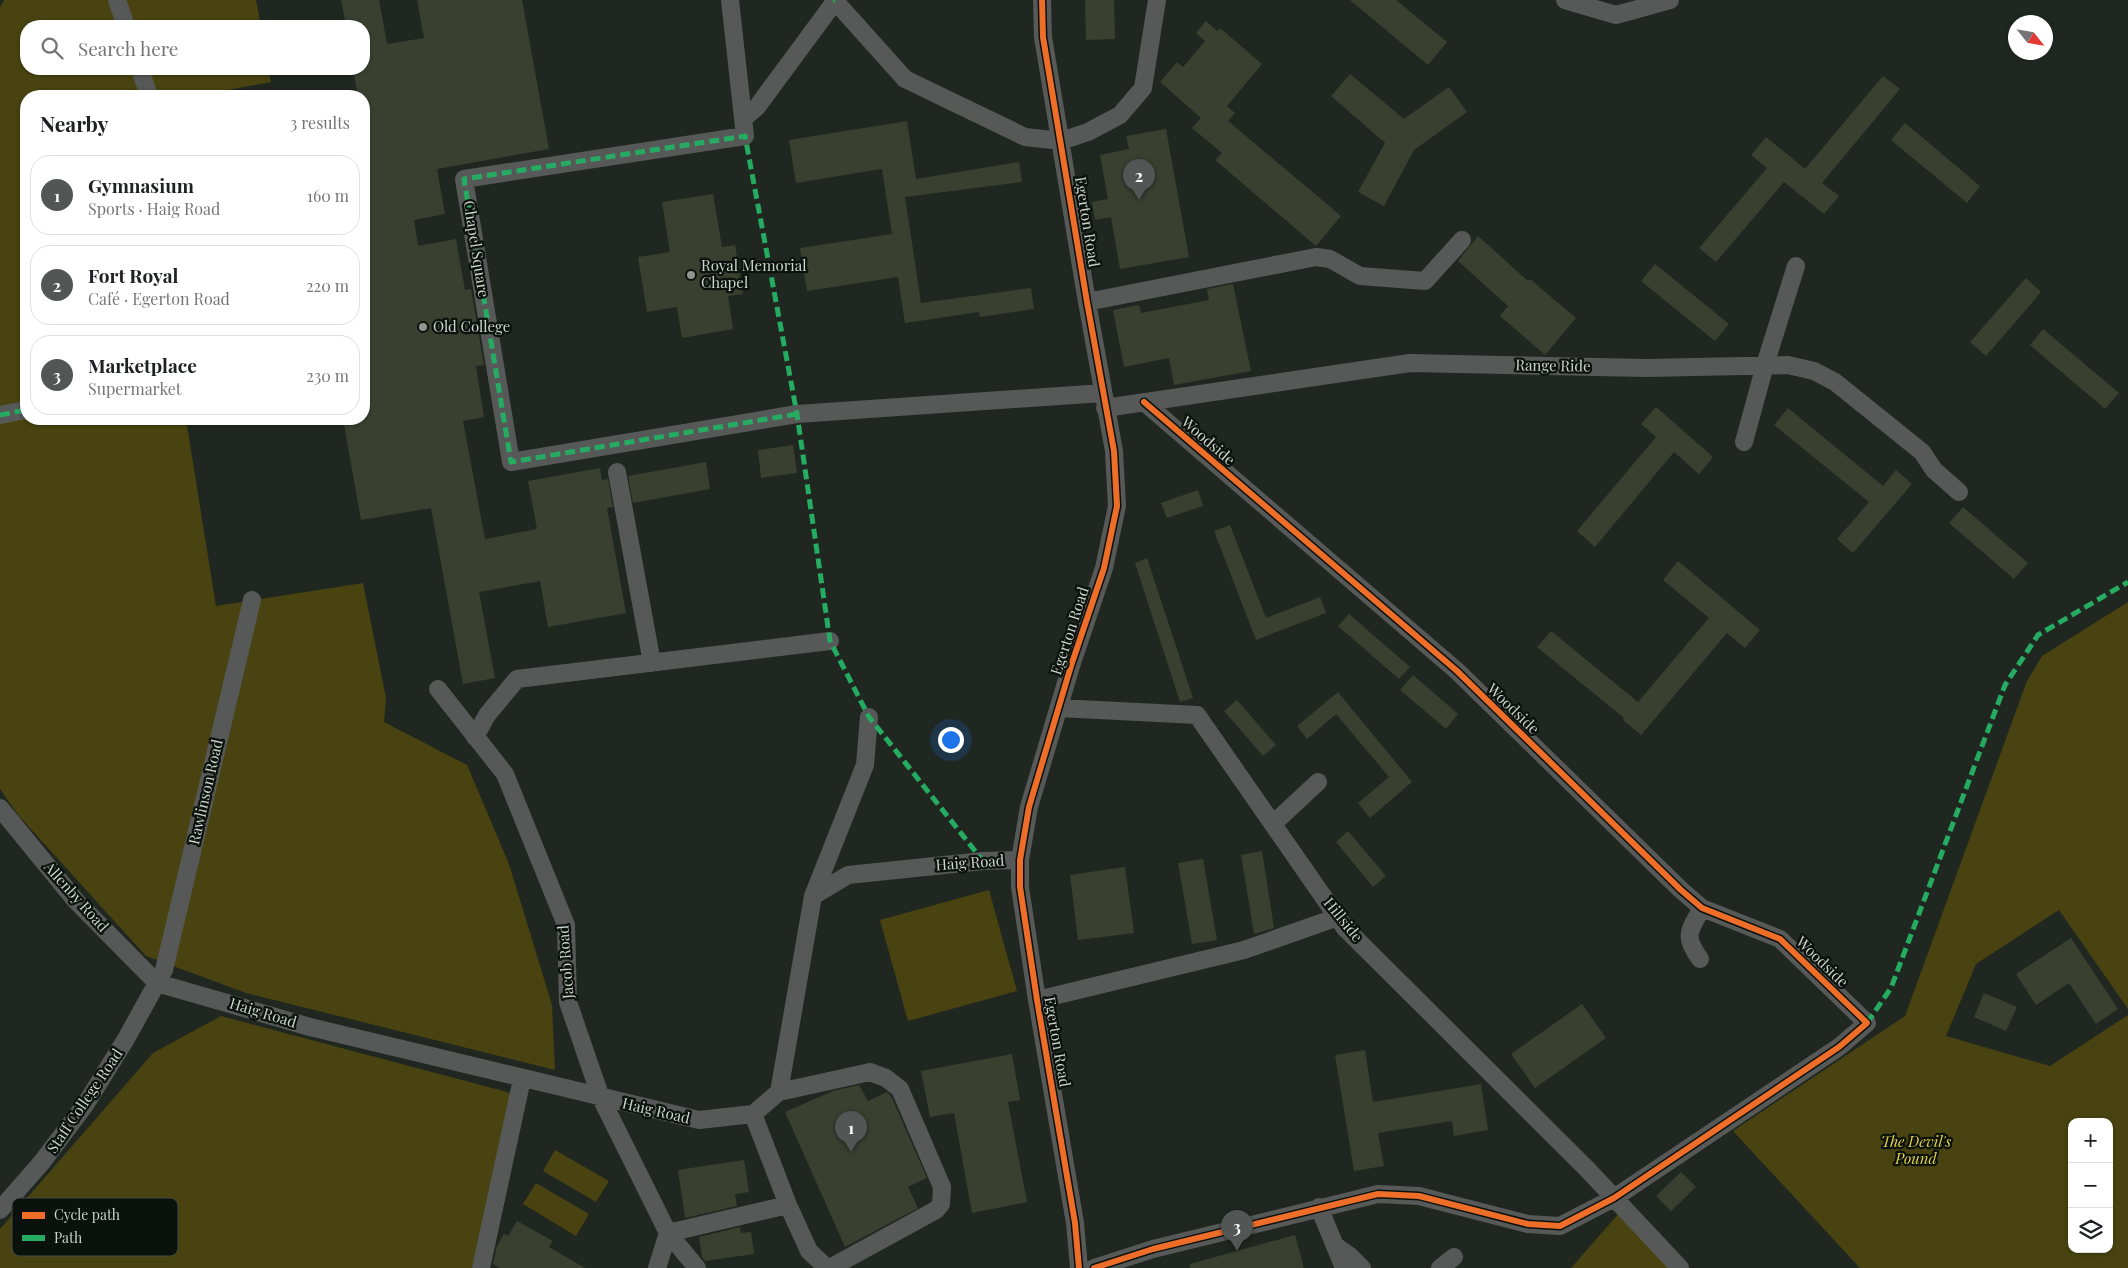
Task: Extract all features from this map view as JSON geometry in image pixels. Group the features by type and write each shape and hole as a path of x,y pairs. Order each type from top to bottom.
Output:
{"street":[{"path":"117,0 124,20"},
{"path":"730,0 744,127"},
{"name":"Egerton Road","path":"1042,0 1043,37 1086,302 1114,452 1117,506 1104,568 1029,807 1020,860 1020,887 1073,1213 1079,1268"},
{"path":"744,127 836,1 906,79 1025,138 1061,141 1088,132 1120,115 1144,88 1157,0"},
{"path":"1565,0 1616,15 1670,0"},
{"path":"142,75 147,90"},
{"name":"Chapel Square","path":"744,127 464,179 511,462 797,414"},
{"path":"1086,302 1316,257 1330,259 1360,276 1425,281 1462,240"},
{"path":"1744,442 1765,365 1796,266"},
{"name":"Range Ride","path":"797,414 1104,400 1144,402 1410,363 1646,368 1788,365 1814,371 1835,382 1922,452 1934,470 1959,492"},
{"name":"Woodside","path":"1144,402 1457,671 1681,890 1702,908 1780,939 1867,1022 1839,1047 1614,1198"},
{"path":"0,415 20,411"},
{"path":"617,472 652,663"},
{"name":"Rawlinson Road","path":"157,983 164,970 252,600"},
{"path":"476,737 487,715 517,679 830,641"},
{"name":"Jacob Road","path":"438,689 504,774 566,926 568,1002 601,1098 668,1233 697,1268"},
{"name":"Hillside","path":"1059,708 1197,715 1345,928 1614,1198 1680,1268"},
{"path":"779,1092 813,896 865,765 869,718"},
{"path":"1273,824 1318,782"},
{"name":"Allenby Road","path":"0,808 76,901 157,983"},
{"name":"Haig Road","path":"813,896 848,875 983,861 1020,860"},
{"path":"1700,959 1690,946 1688,936 1702,908"},
{"path":"1037,1000 1244,950 1338,917"},
{"name":"Haig Road","path":"157,983 310,1027 601,1098 700,1120 753,1114"},
{"name":"Staff College Road","path":"0,1210 42,1162 85,1105 126,1039 157,983"},
{"path":"870,1072 886,1078 900,1089 942,1187 941,1204 936,1210 828,1268 808,1259 753,1114 779,1092 870,1072"},
{"path":"481,1268 522,1079"},
{"path":"1094,1268 1153,1249 1378,1194 1419,1196 1528,1224 1560,1226 1614,1198"},
{"path":"657,1268 668,1233 788,1205"},
{"path":"1319,1207 1344,1268"},
{"path":"1336,1246 1362,1268"},
{"path":"1440,1268 1454,1257"}],"green space":[{"path":"4,0 256,0 260,20 20,20 20,75 269,75 271,82 228,90 20,90 20,425 187,425 216,606 363,583 386,698 384,722 467,765 509,864 552,1005 555,1070 246,993 146,956 18,815 0,789 0,7"},
{"name":"The Devil's Pound","path":"2128,602 2128,1009 2059,910 1976,964 1946,1036 2050,1066 2128,1015 2128,1268 1860,1268 1733,1131 1905,1016 2027,681 2042,656"},
{"path":"989,890 1017,991 908,1021 880,920"},
{"path":"221,1016 511,1093 472,1268 0,1268 0,1229 12,1215 12,1256 178,1256 178,1198 27,1198 153,1053"},
{"path":"555,1150 609,1181 596,1202 543,1171"},
{"path":"536,1183 589,1214 576,1236 523,1204"},
{"path":"1620,1212 1672,1268 1571,1268"}],"building":[{"name":"Old College","path":"341,0 379,0 387,44 424,38 417,0 522,0 549,149 437,169 445,214 414,220 418,246 456,239 465,290 471,289 484,365 476,366 484,417 463,421 485,539 537,529 528,481 600,468 602,480 608,479 613,507 607,508 626,613 548,627 540,581 479,592 495,678 463,684 431,508 361,520 344,425 370,425 370,90 357,90 354,75 370,75 370,20 345,20"},
{"path":"1085,0 1114,0 1115,39 1086,40"},
{"path":"1350,0 1396,0 1447,42 1428,65"},
{"path":"1206,21 1217,31 1220,28 1262,64 1227,106 1235,113 1228,121 1341,216 1316,246 1215,160 1222,153 1192,128 1201,118 1160,82 1177,62 1183,67 1205,41 1196,33"},
{"path":"1350,74 1404,119 1449,87 1467,112 1414,150 1384,206 1358,192 1385,143 1331,96"},
{"path":"1883,76 1900,89 1822,183 1839,196 1824,214 1784,182 1716,262 1699,248 1767,168 1751,155 1766,137 1805,169"},
{"path":"907,121 916,179 1019,162 1022,182 905,197 921,303 1031,288 1034,309 980,317 979,312 905,323 898,277 807,291 800,248 892,234 882,169 796,183 789,140"},
{"path":"1905,123 1980,186 1967,203 1891,140"},
{"path":"1166,129 1189,257 1120,269 1111,217 1095,220 1092,202 1108,199 1100,155 1129,149 1126,136"},
{"name":"Royal Memorial Chapel","path":"713,194 722,247 735,245 743,294 728,296 733,329 682,338 677,307 647,312 638,257 670,252 662,202"},
{"path":"1478,236 1528,281 1530,279 1576,318 1545,355 1500,316 1508,306 1458,261"},
{"path":"1655,264 1729,324 1715,341 1641,281"},
{"path":"2026,278 2041,292 1986,356 1970,342"},
{"path":"1233,284 1251,371 1174,385 1169,358 1124,367 1113,310 1139,305 1141,313 1209,300 1207,289"},
{"path":"2043,329 2119,393 2105,409 2030,345"},
{"path":"1656,407 1713,457 1699,474 1674,452 1595,547 1577,531 1656,437 1641,424"},
{"path":"1788,408 1883,486 1896,470 1912,484 1853,553 1837,539 1869,502 1774,425"},
{"path":"793,445 797,473 761,478 758,450"},
{"path":"706,462 710,489 633,503 628,476"},
{"path":"1198,490 1203,506 1167,518 1161,503"},
{"path":"1963,507 2028,563 2014,579 1949,523"},
{"path":"1230,525 1266,618 1320,597 1326,613 1256,640 1214,531"},
{"path":"1147,558 1193,698 1180,702 1135,563"},
{"path":"1678,561 1760,630 1745,648 1727,633 1641,735 1623,720 1624,718 1537,647 1551,631 1638,702 1709,618 1663,580"},
{"path":"1349,614 1410,667 1399,679 1338,626"},
{"path":"1413,675 1458,714 1446,729 1400,690"},
{"path":"1338,692 1412,782 1370,818 1358,803 1389,777 1336,714 1307,739 1297,726"},
{"path":"1237,700 1276,745 1263,756 1224,711"},
{"path":"1348,831 1386,876 1373,887 1336,842"},
{"path":"1262,851 1274,928 1254,934 1241,855"},
{"path":"1203,859 1217,940 1192,944 1178,863"},
{"path":"1125,867 1134,933 1078,940 1070,875"},
{"path":"2071,938 2118,1009 2096,1024 2069,983 2036,1005 2016,974"},
{"path":"1984,993 2017,1007 2006,1031 1974,1017"},
{"path":"1582,1004 1606,1038 1535,1088 1511,1054"},
{"path":"1365,1050 1373,1102 1481,1084 1488,1130 1454,1136 1452,1121 1378,1133 1384,1166 1354,1171 1335,1055"},
{"path":"1012,1054 1020,1100 1008,1102 1027,1202 972,1213 954,1113 930,1117 921,1071"},
{"path":"859,1085 868,1101 887,1092 891,1096 927,1178 908,1187 918,1208 845,1247 785,1112 833,1091"},
{"path":"744,1160 749,1192 735,1194 737,1206 685,1218 678,1170"},
{"path":"1681,1172 1696,1187 1671,1211 1656,1196"},
{"path":"517,1221 553,1241 549,1247 585,1268 500,1268 493,1264 497,1246 504,1234 508,1236"},
{"path":"740,1227 741,1233 751,1232 754,1254 705,1261 702,1257 699,1237"},
{"path":"1295,1235 1304,1268 1190,1268 1190,1264"}],"marked path":[{"path":"797,414 511,462 464,179 745,136 797,414 830,641 869,717 983,861"},
{"path":"0,415 20,411"},
{"path":"1867,1023 1891,988 2005,685 2038,635 2128,582"}],"cycle path":[{"path":"1042,0 1043,37 1114,451 1117,506 1104,568 1071,666 1029,807 1020,860 1020,887 1075,1223 1079,1268"},
{"path":"1094,1268 1153,1249 1378,1194 1419,1196 1528,1224 1560,1226 1614,1198 1839,1047 1867,1023 1780,939 1702,908 1681,890 1457,671 1144,402"}],"place":[{"name":"Fort Royal","path":"1139,200"},
{"name":"Royal Memorial Chapel","path":"691,275"},
{"name":"Old College","path":"423,327"},
{"name":"Gymnasium","path":"851,1152"},
{"name":"Marketplace","path":"1237,1251"}]}
